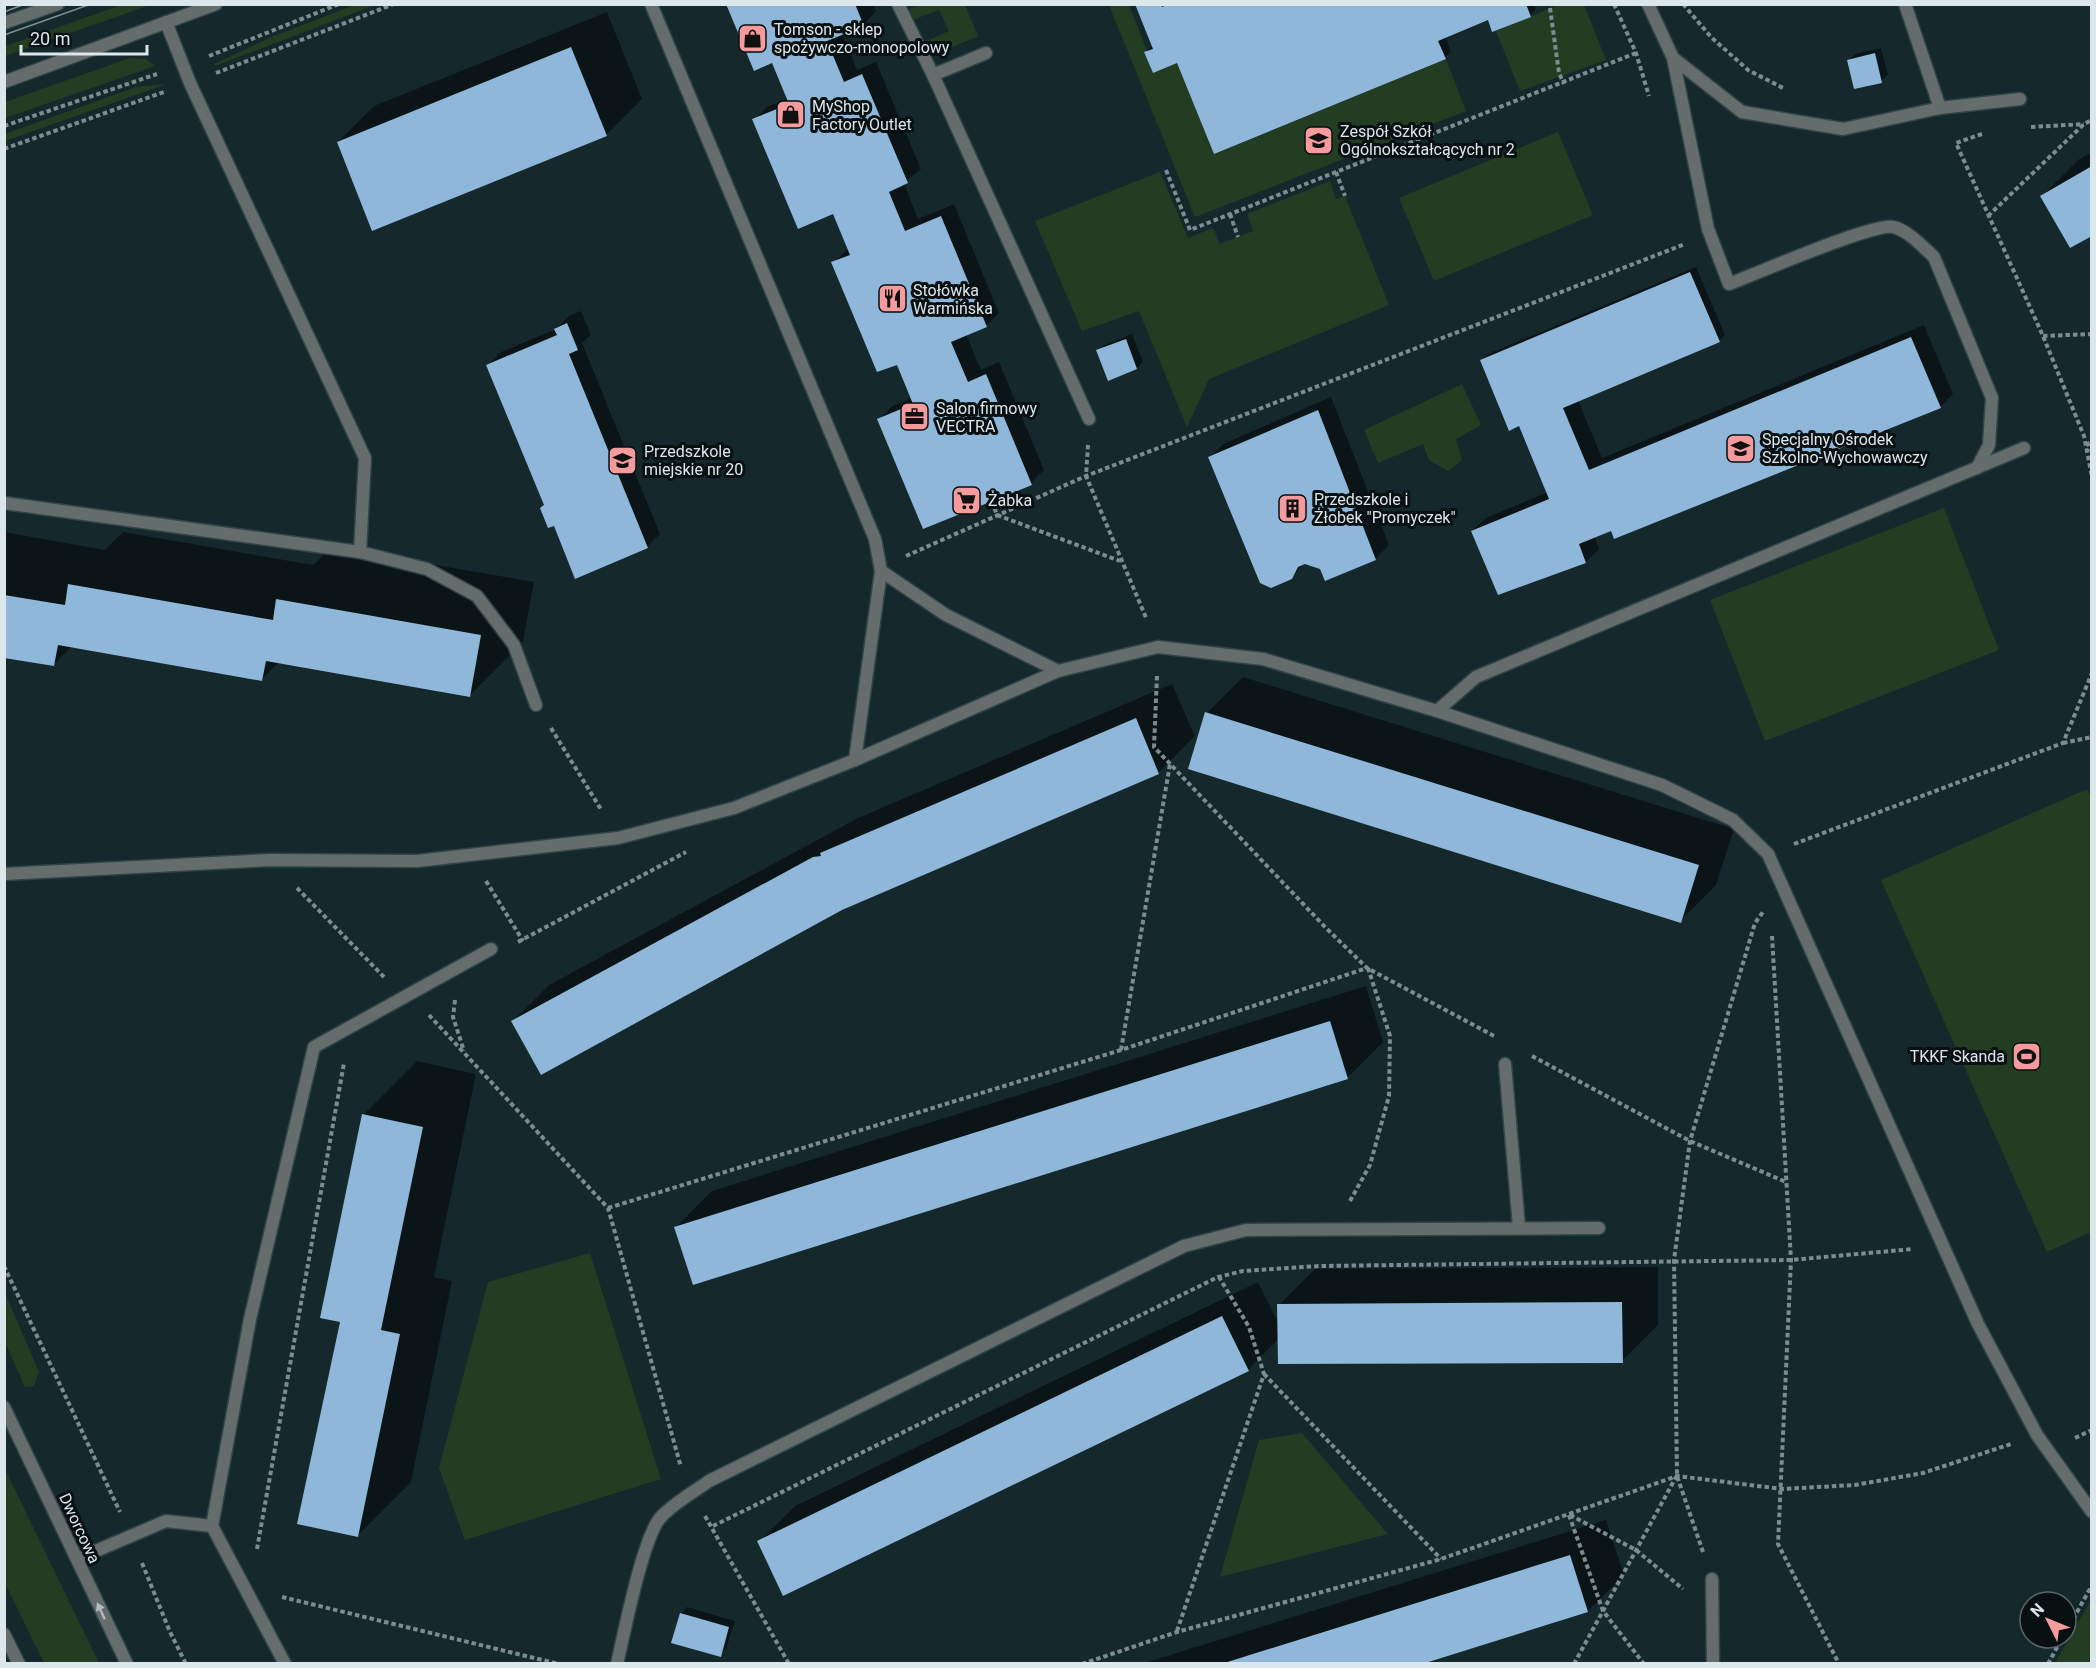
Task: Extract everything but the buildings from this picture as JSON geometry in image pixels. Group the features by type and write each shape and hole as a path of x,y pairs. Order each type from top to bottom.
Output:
{"street":[{"path":"4,23 58,4"},
{"path":"4,76 29,70 216,4"},
{"path":"651,4 875,539 881,571 855,760"},
{"path":"898,4 933,75 1089,419"},
{"path":"1648,4 1673,58 1708,229 1729,284 1867,231 1893,227 1916,241 1934,257 1992,398 1989,445 1977,468"},
{"path":"1905,4 1940,108"},
{"path":"165,22 190,83 365,458 360,552"},
{"path":"933,75 986,53"},
{"path":"1673,58 1742,112 1843,129 1940,108 2020,99"},
{"path":"4,82 29,70"},
{"path":"1437,711 1476,677 2024,448"},
{"path":"4,502 360,552 427,569 477,596 514,645 536,705"},
{"path":"881,571 946,615 1058,671"},
{"path":"4,874 270,860 417,861 618,838 734,808 855,760 1058,671 1158,647 1263,659 1437,711 1662,785 1733,820 1768,854 1978,1324 2037,1435 2091,1512"},
{"path":"285,1664 212,1526 250,1319 314,1047 491,948"},
{"path":"1505,1064 1519,1227"},
{"path":"617,1664 641,1563 659,1518 689,1495 709,1481 1184,1246 1246,1230 1599,1228"},
{"name":"Dworcowa","path":"4,1407 127,1664"},
{"path":"77,1559 166,1521 212,1526"},
{"path":"1712,1579 1713,1664"},
{"path":"4,1634 19,1664"}],"path":[{"path":"202,59 339,4"},
{"path":"208,76 394,4"},
{"path":"1614,4 1636,53 1652,105"},
{"path":"1683,4 1711,37 1748,70 1793,92"},
{"path":"1550,8 1559,73 1564,84"},
{"path":"1166,170 1190,230 1564,84 1636,53"},
{"path":"4,126 136,79 165,72"},
{"path":"4,149 172,89"},
{"path":"1988,216 2084,124 2091,120"},
{"path":"1956,143 2043,336 2091,452"},
{"path":"1336,172 1345,196"},
{"path":"1230,214 1238,237"},
{"path":"881,571 918,548 1086,476 1690,242"},
{"path":"2043,336 2091,334"},
{"path":"2084,435 2091,477"},
{"path":"1086,476 1158,647 1154,747 1367,968 1503,1040"},
{"path":"992,501 998,515 1121,561"},
{"path":"2063,743 2091,673"},
{"path":"536,705 618,838"},
{"path":"1768,854 2063,743 2091,737"},
{"path":"1121,1050 1170,764"},
{"path":"491,948 523,941 689,850"},
{"path":"470,854 523,941"},
{"path":"270,860 405,998 429,1015 608,1208 689,1495 713,1526 789,1664"},
{"path":"1712,1579 1677,1476 1674,1260 1690,1141 1755,923 1770,902 1786,892"},
{"path":"1770,902 1791,1260 1778,1544 1839,1664"},
{"path":"608,1208 1121,1050 1367,968"},
{"path":"1353,1196 1370,1165 1389,1096 1390,1036 1367,968"},
{"path":"419,1020 429,1015"},
{"path":"1523,1051 1690,1141 1786,1182"},
{"path":"257,1553 345,1055"},
{"path":"713,1526 1218,1277 1243,1271 1320,1266 1791,1260 1944,1246"},
{"path":"4,1266 131,1536 170,1632 186,1664"},
{"path":"1218,1277 1249,1327 1264,1374 1441,1559"},
{"path":"1177,1632 1264,1374"},
{"path":"1082,1664 1177,1632 1441,1559 1677,1476 1782,1490 1855,1485 1923,1473 2037,1435"},
{"path":"1574,1664 1677,1476"},
{"path":"1569,1514 1636,1550 1712,1613"},
{"path":"1569,1514 1603,1611 1644,1664"},
{"path":"2078,1609 2091,1585"},
{"path":"276,1587 281,1596 559,1664"},
{"path":"2048,1664 2056,1650"}],"green space":[{"path":"357,4 375,5 215,66 214,64 269,38"},
{"path":"121,5 150,5 5,56 5,46"},
{"path":"919,5 965,5 978,36 948,49 926,45 924,42 949,31 939,10 912,20 909,15 911,8"},
{"path":"1109,5 1129,5 1147,51 1144,53 1153,73 1177,63 1214,154 1446,59 1466,111 1195,217"},
{"path":"1558,5 1584,5 1606,60 1520,91 1496,31"},
{"path":"130,58 146,59 155,66 5,118 5,102"},
{"path":"167,84 5,141 5,134 136,87"},
{"path":"1558,132 1593,215 1434,281 1399,198"},
{"path":"1160,172 1188,238 1213,228 1220,244 1253,231 1247,214 1330,181 1336,199 1345,196 1389,305 1209,379 1187,427 1139,311 1082,331 1035,221"},
{"path":"1462,384 1481,425 1456,439 1462,460 1448,471 1429,460 1423,444 1378,463 1364,430"},
{"path":"1944,508 1999,650 1765,741 1710,600"},
{"name":"TKKF Skanda","path":"2087,789 2092,799 2091,1232 2047,1252 1881,880"},
{"path":"590,1253 661,1479 465,1540 439,1468 488,1282"},
{"path":"5,1293 39,1372 34,1386 25,1387 5,1342"},
{"path":"1302,1433 1388,1534 1220,1577 1259,1440"},
{"path":"4,1467 99,1663 44,1663 5,1583"},
{"path":"2091,1600 2091,1663 2055,1663 2062,1650 2078,1650 2078,1623"}],"tram line":[{"path":"4,12 25,4"},
{"path":"4,35 91,4"}],"place":[{"name":"Tomson - sklep spożywczo-monopolowy","path":"753,38"},
{"name":"MyShop Factory Outlet","path":"791,115"},
{"name":"Zespół Szkół Ogólnokształcących nr 2","path":"1319,140"},
{"name":"Stołówka Warmińska","path":"892,299"},
{"name":"Salon firmowy VECTRA","path":"915,417"},
{"name":"Specjalny Ośrodek Szkolno-Wychowawczy","path":"1741,448"},
{"name":"Przedszkole miejskie nr 20","path":"623,460"},
{"name":"Żabka","path":"967,500"},
{"name":"Przedszkole i Żłobek \"Promyczek\"","path":"1293,508"},
{"name":"TKKF Skanda","path":"2026,1056"}]}
